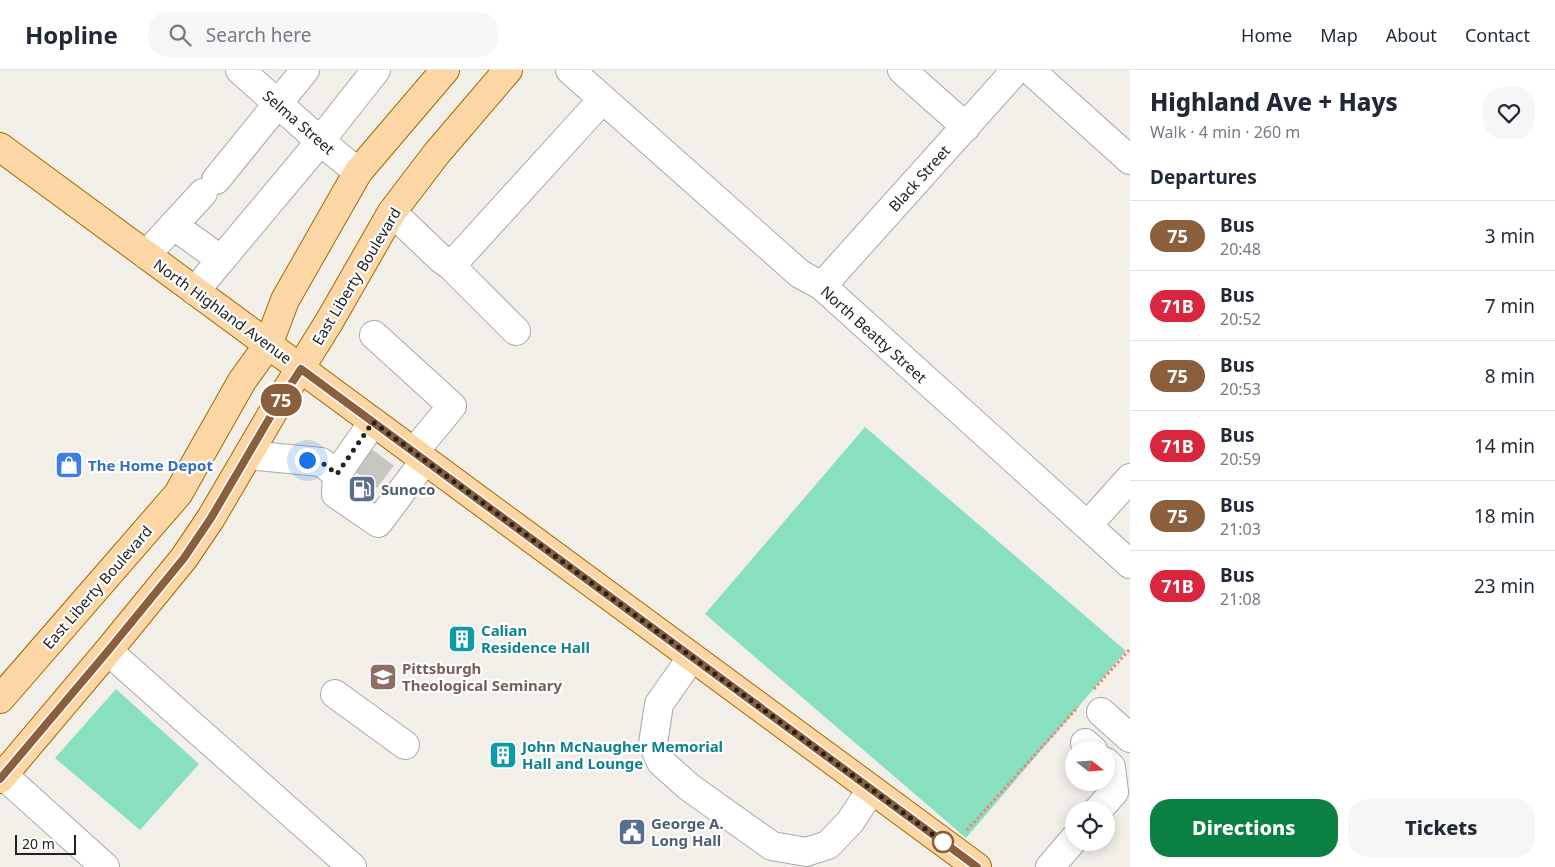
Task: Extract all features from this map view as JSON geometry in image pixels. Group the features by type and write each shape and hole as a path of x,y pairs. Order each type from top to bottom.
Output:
{"main road":[{"name":"East Liberty Boulevard","path":"0,699 178,494 242,382 268,344 285,300 358,172 446,70"},
{"name":"East Liberty Boulevard","path":"2,777 184,558 211,518 301,369 392,212 437,153 508,70"},
{"name":"North Highland Avenue","path":"0,147 977,867"}],"street":[{"name":"Selma Street","path":"240,70 358,172"},
{"path":"146,255 210,186 305,70"},
{"path":"195,291 320,141 376,70"},
{"name":"North Beatty Street","path":"570,70 800,274 822,286 1130,564"},
{"path":"902,70 966,127"},
{"name":"Black Street","path":"822,286 1016,70"},
{"path":"1030,70 1130,160"},
{"path":"446,262 602,100"},
{"path":"392,212 446,262 516,332"},
{"path":"173,226 220,259"},
{"path":"373,422 336,494 378,523 392,491 419,456 452,406 374,335"},
{"path":"248,455 350,464"},
{"path":"1088,525 1130,478"},
{"path":"108,651 352,867"},
{"path":"692,657 659,704 653,744 661,762 689,787 772,846 812,860 850,822 872,790"},
{"path":"335,694 405,745"},
{"path":"1090,704 1130,738"},
{"path":"2,777 105,867"},
{"path":"1106,801 1114,791"},
{"path":"1050,867 1065,850"}],"path":[{"path":"967,830 1090,704 1130,649"}],"green space":[{"path":"865,427 1126,651 966,838 705,614"},
{"path":"116,689 199,764 140,830 55,758"}],"tunnel":[{"path":"363,460 391,481"}],"bus line":[{"name":"75","path":"0,779 184,558 211,518 276,407 301,369 977,867"}],"place":[{"name":"The Home Depot","path":"69,465"},
{"name":"Sunoco","path":"362,489"},
{"name":"Calian Residence Hall","path":"462,639"},
{"name":"Pittsburgh Theological Seminary","path":"383,677"},
{"name":"John McNaugher Memorial Hall and Lounge","path":"503,755"},
{"name":"George A. Long Hall","path":"632,832"}],"route":[{"path":"307,460 321,462 337,474 373,422 943,842"}]}
